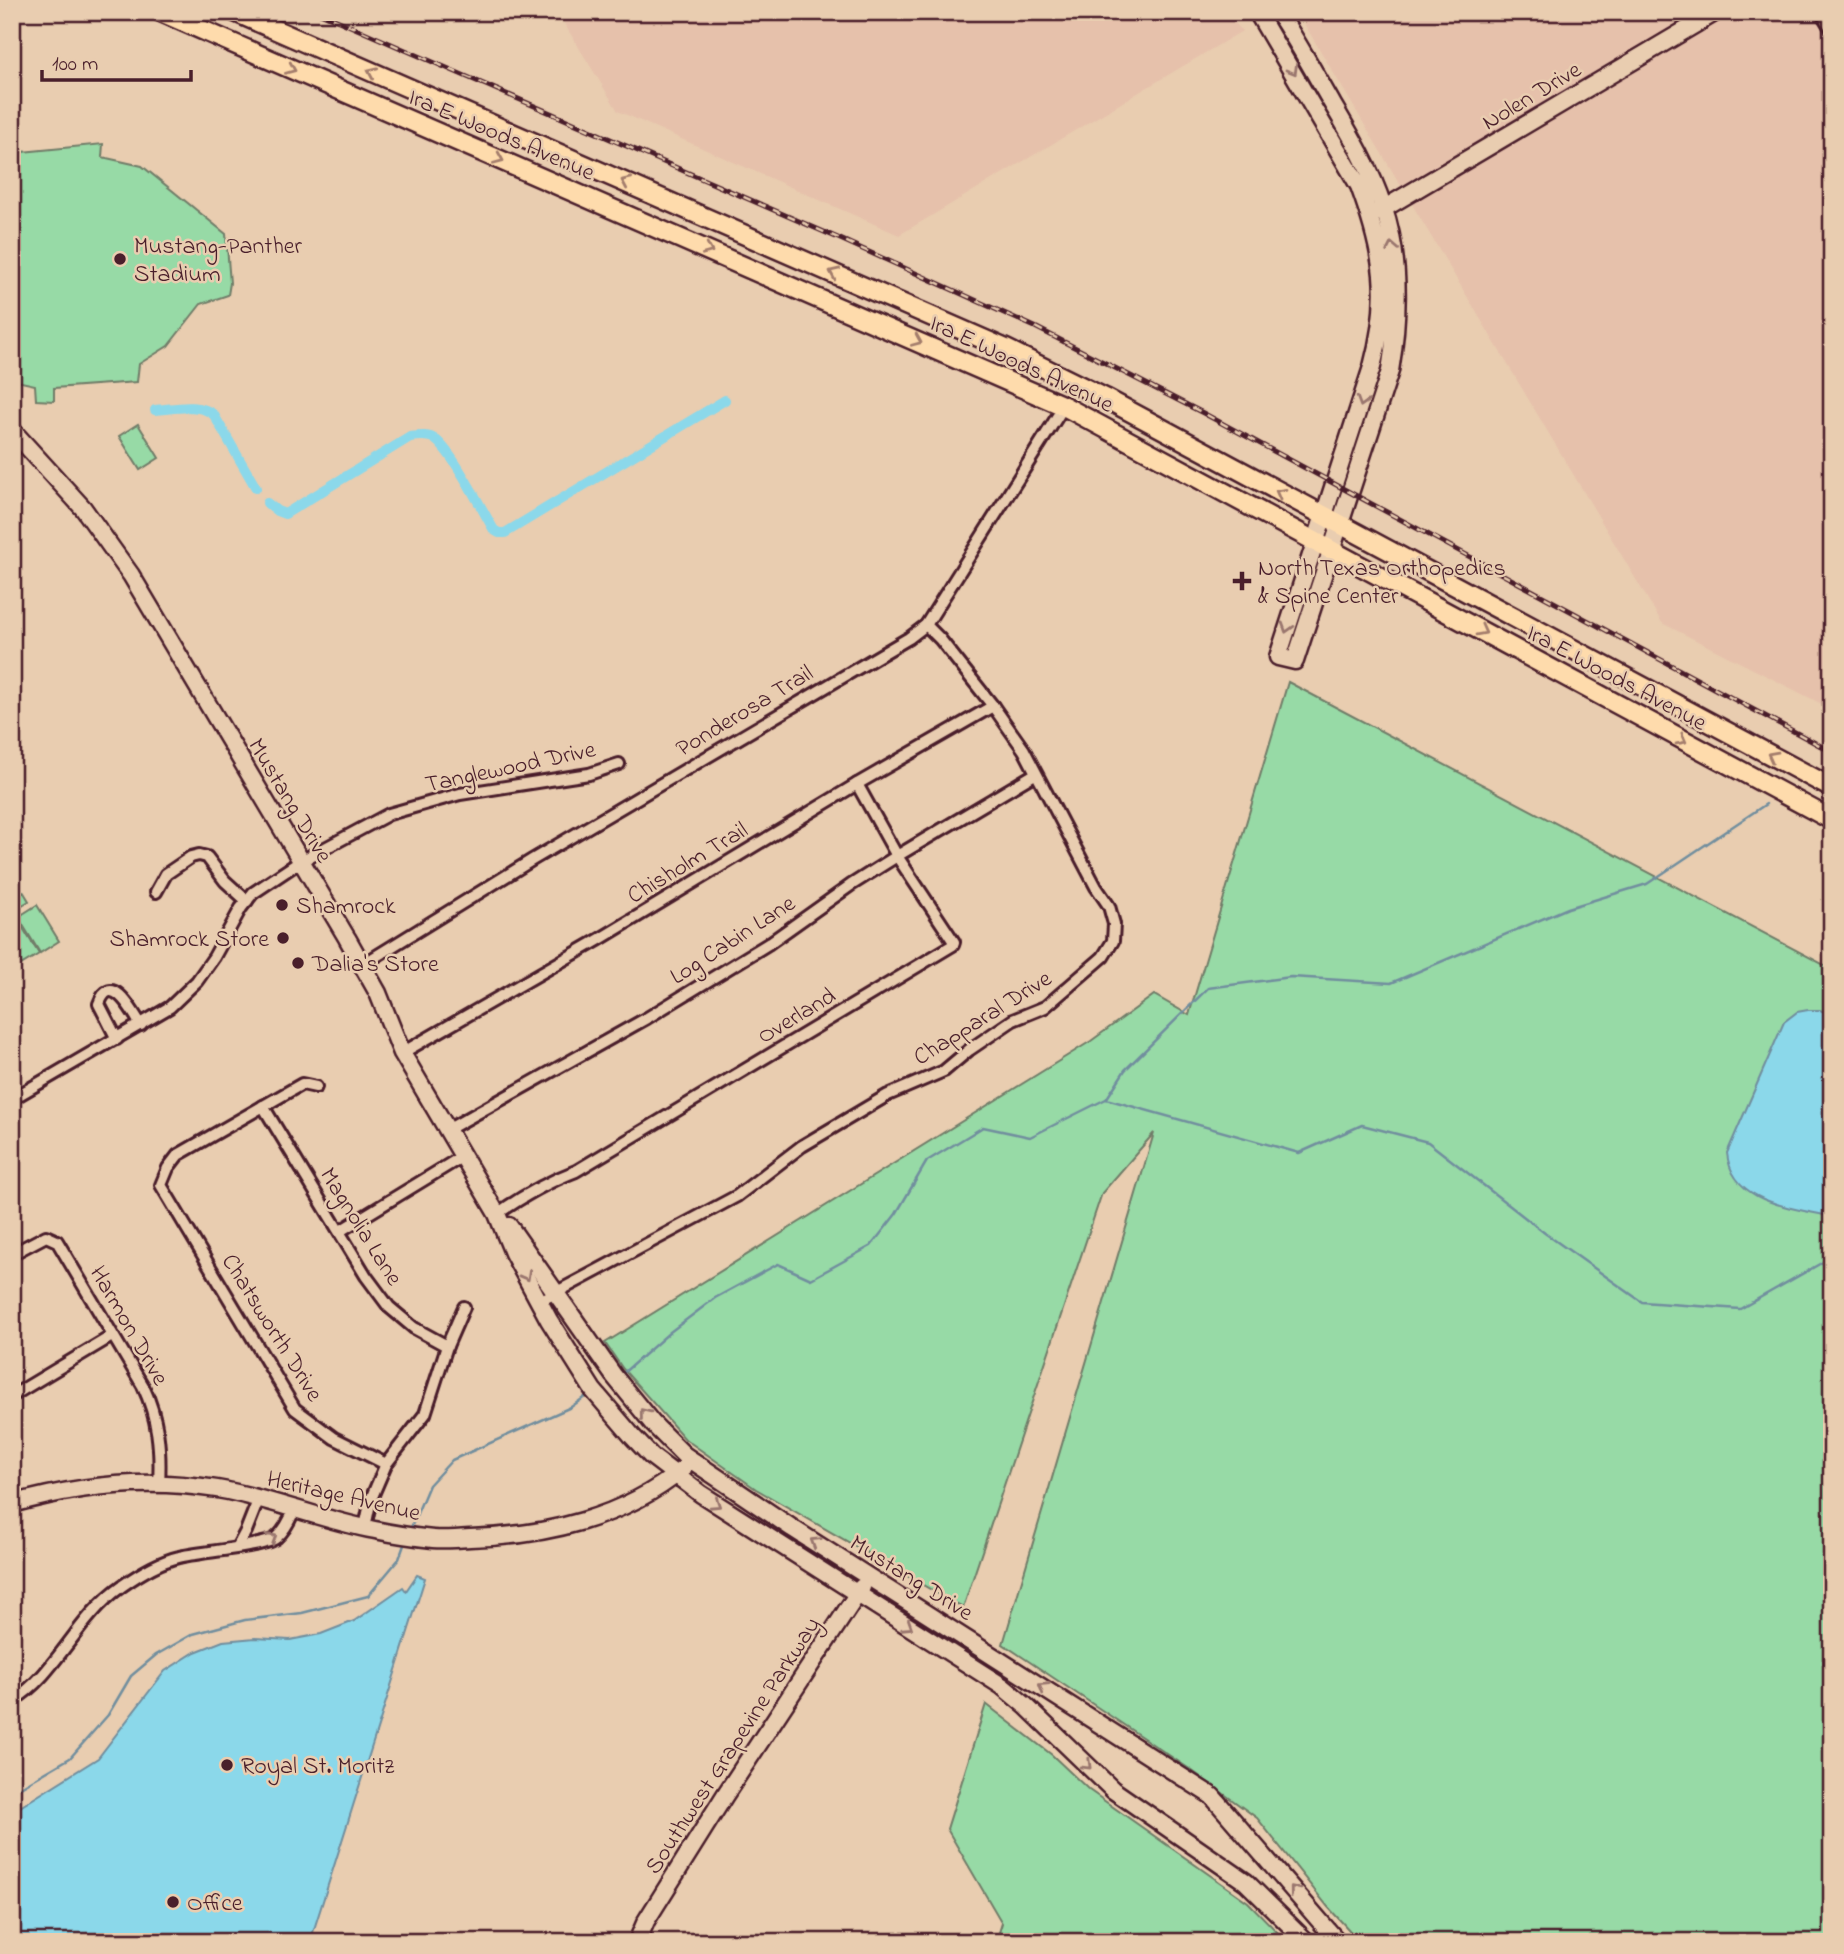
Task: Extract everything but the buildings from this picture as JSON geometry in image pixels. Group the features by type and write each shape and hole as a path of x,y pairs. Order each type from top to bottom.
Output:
{"main road":[{"name":"Ira E Woods Avenue","path":"161,12 1064,407 1832,820"},
{"name":"Ira E Woods Avenue","path":"235,12 1018,355 1105,398 1322,517 1832,788"},
{"path":"1257,12 1359,186 1370,217 1384,280 1388,338 1390,371 1294,661 1278,657 1322,517 1388,338 1395,267 1384,208 1358,148 1278,12"},
{"name":"Nolen Drive","path":"1370,217 1716,12"},
{"path":"857,315 868,288"},
{"name":"Mustang Drive","path":"12,430 83,508 131,575 378,993 402,1053 497,1214 513,1253 574,1363 593,1390 652,1456 676,1475 765,1536 1002,1686 1113,1790 1246,1882 1307,1942"},
{"path":"1640,717 1647,706 1668,700"},
{"name":"Mustang Drive","path":"497,1214 513,1230 636,1403 653,1424 693,1461 1212,1796 1338,1942"},
{"name":"Heritage Avenue","path":"12,1504 72,1490 137,1483 159,1484 214,1489 259,1498 294,1510 365,1527 434,1539 519,1535 592,1518 635,1501 693,1461"},
{"name":"Southwest Grapevine Parkway","path":"637,1942 646,1921 725,1796 870,1577"}],"street":[{"path":"1821,12 1832,30"},
{"name":"Ponderosa Trail","path":"362,965 532,860 909,638 926,625 1064,407"},
{"name":"Chapparal Drive","path":"540,1301 737,1196 802,1146 888,1094 944,1071 1013,1020 1045,1007 1104,957 1113,941 1114,925 1110,906 1096,887 1024,750 993,706 926,625"},
{"name":"Chisholm Trail","path":"402,1053 993,706"},
{"name":"Tanglewood Drive","path":"12,1099 170,1007 197,981 253,893 301,861 389,814 460,794 589,774 619,764"},
{"name":"Log Cabin Lane","path":"447,1130 680,998 768,944 851,885 1035,774"},
{"name":"Overland","path":"497,1214 548,1181 576,1171 953,945 954,942 897,856 857,784"},
{"path":"156,892 166,874 191,857 200,855 207,858 230,887 247,901"},
{"path":"117,1039 99,1004 102,996 117,992 126,1000 141,1025"},
{"path":"263,1106 302,1084 316,1087"},
{"name":"Chatsworth Drive","path":"263,1106 177,1155 161,1185 295,1409 314,1426 386,1464"},
{"name":"Magnolia Lane","path":"263,1106 366,1276 389,1307 414,1328 447,1346"},
{"path":"340,1230 463,1156"},
{"name":"Harmon Drive","path":"12,1254 38,1240 49,1237 57,1241 143,1386 153,1408 161,1452 159,1484"},
{"path":"365,1527 372,1499 386,1464 425,1414 447,1346 464,1307"},
{"path":"12,1396 112,1336"},
{"path":"238,1546 259,1498"},
{"path":"14,1696 44,1675 99,1603 123,1585 166,1561 238,1546 266,1544 277,1538 294,1510"}],"shaded area":[{"path":"557,12 1226,12 1242,31 899,235 618,111"},
{"path":"1311,12 1832,12 1832,709 1662,623 1302,20"}],"green space":[{"name":"Mustang-Panther Stadium","path":"103,144 102,157 142,166 226,234 230,283 228,295 201,304 168,346 139,364 137,382 54,388 54,401 36,400 35,385 12,380 12,153"},
{"path":"138,424 159,458 140,470 119,436"},
{"path":"1288,682 1832,969 1832,1942 1360,1942 1328,1907 1257,1818 1191,1770 1003,1644 1154,1133 1102,1193 963,1608 756,1489 685,1439 623,1369 605,1343 1091,1041 1154,995 1189,1015"},
{"path":"23,891 29,901 12,911 12,897"},
{"path":"37,905 59,941 40,953 18,917"},
{"path":"16,917 39,954 19,966 12,954 12,920"},
{"path":"986,1704 1052,1755 1089,1790 1248,1902 1287,1942 996,1942 1002,1923 947,1829"}],"water":[{"path":"1820,1010 1832,1015 1832,1217 1783,1206 1752,1193 1740,1183 1731,1170 1727,1153 1784,1022 1797,1012"},
{"name":"Royal St. Moritz","path":"417,1575 425,1578 310,1942 12,1942 12,1812 98,1758 165,1671 195,1652 223,1641 255,1638 290,1640 321,1634 354,1621 403,1587 406,1591"}],"waterway":[{"path":"267,503 285,514 410,437 427,436 436,440 451,457 494,530 505,533 725,400"},
{"path":"155,410 193,407 214,415 256,488"},
{"path":"1107,1098 1125,1070 1208,988 1291,977 1391,983 1568,908 1647,884 1766,804"},
{"path":"621,1375 670,1332 715,1298 778,1264 811,1279 871,1246 896,1214 927,1161 983,1127 1030,1137 1106,1099 1299,1153 1362,1125 1428,1142 1546,1234 1642,1302 1740,1309 1832,1257"},
{"path":"410,1530 429,1485 452,1460 571,1407 589,1394"},
{"path":"12,1792 70,1758 108,1715 131,1676 156,1655 193,1634 245,1620 302,1613 368,1596 399,1559 405,1542"}],"railway":[{"path":"318,12 838,238 1035,327 1203,413 1832,752"}],"place":[{"name":"Mustang-Panther Stadium","path":"120,259"},
{"name":"North Texas Orthopedics & Spine Center","path":"1242,581"},
{"name":"Shamrock","path":"282,905"},
{"name":"Shamrock Store","path":"283,938"},
{"name":"Dalia's Store","path":"298,963"},
{"name":"Royal St. Moritz","path":"227,1765"},
{"name":"Office","path":"173,1902"}]}
